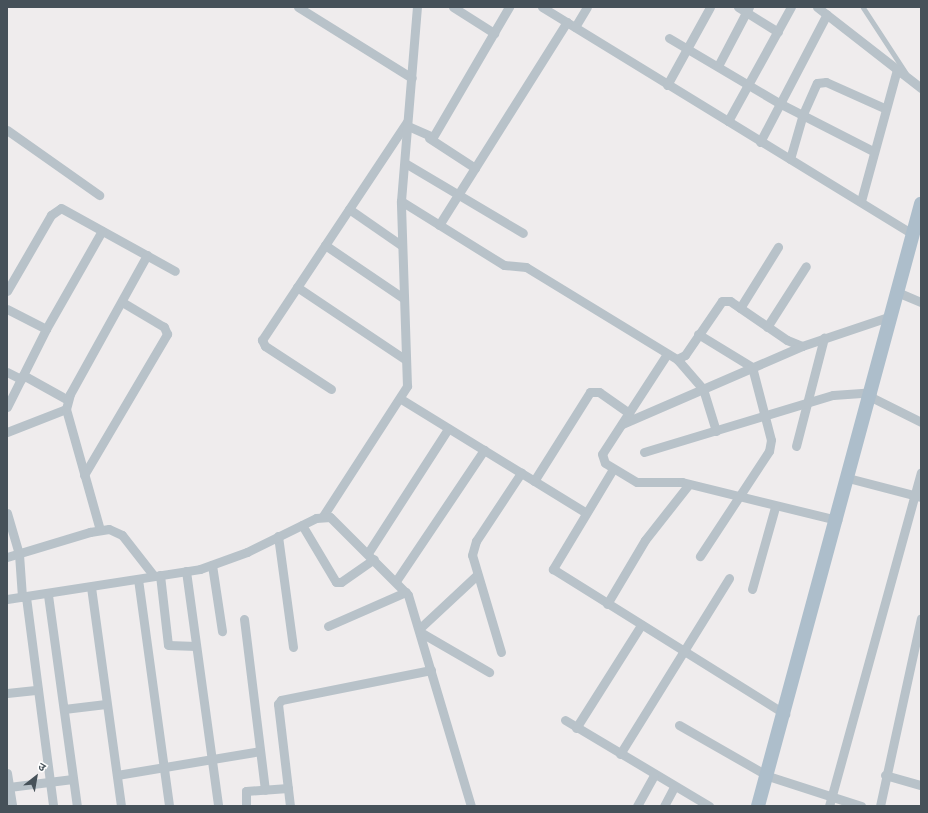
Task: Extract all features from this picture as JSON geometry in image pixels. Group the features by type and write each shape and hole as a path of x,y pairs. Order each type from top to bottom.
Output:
{"main road":[{"path":"758,806 768,776 872,394 897,292 921,204"}],"street":[{"path":"298,7 412,78"},
{"path":"7,599 48,595 212,566 323,516 401,399 407,386 401,245 402,201 416,7"},
{"path":"453,7 494,33"},
{"path":"429,138 435,134 509,7"},
{"path":"439,225 571,24 587,7"},
{"path":"667,85 690,48 710,7"},
{"path":"738,7 748,10 778,32"},
{"path":"728,121 791,7"},
{"path":"817,7 921,88"},
{"path":"544,8 760,142 861,201 913,234"},
{"path":"718,66 748,10"},
{"path":"760,142 779,103 827,14"},
{"path":"669,38 690,48 779,103 873,151"},
{"path":"861,201 884,108 897,69"},
{"path":"790,159 803,114 815,85 822,82 884,108"},
{"path":"408,124 475,168"},
{"path":"331,389 262,343 349,209 408,124"},
{"path":"7,130 99,195"},
{"path":"405,162 460,193 523,233"},
{"path":"402,201 507,266 526,267 677,359 703,389 716,431"},
{"path":"7,291 56,209 66,210 175,271"},
{"path":"349,209 401,245"},
{"path":"7,408 46,329 102,231"},
{"path":"325,245 403,298"},
{"path":"740,308 778,247"},
{"path":"7,432 67,404 147,256"},
{"path":"767,327 806,266"},
{"path":"297,287 406,360"},
{"path":"897,292 921,302"},
{"path":"677,359 685,355 722,301 730,301 767,327 802,346"},
{"path":"84,475 167,334 164,327 122,302"},
{"path":"7,309 46,329"},
{"path":"622,424 802,346 891,316"},
{"path":"698,334 752,367 767,417 771,440 769,451 737,497 700,556"},
{"path":"796,446 824,338"},
{"path":"667,354 602,457 613,469 637,482 689,484 776,507 837,520"},
{"path":"7,372 22,377 67,404 84,475 100,530"},
{"path":"534,481 590,392 599,392 629,413"},
{"path":"644,452 767,417 840,393 872,394 921,422"},
{"path":"401,399 586,513"},
{"path":"302,525 336,582 341,582 371,556 448,429"},
{"path":"396,581 484,450"},
{"path":"613,469 553,569 785,714"},
{"path":"829,806 918,496 921,472"},
{"path":"501,652 472,555 474,545 521,473"},
{"path":"848,478 918,496"},
{"path":"607,604 645,540 689,484"},
{"path":"752,589 776,507"},
{"path":"7,513 19,554 53,806"},
{"path":"323,516 330,518 371,556 406,592 419,630 471,806"},
{"path":"7,557 100,530 109,530 122,535 157,576 168,645 196,646"},
{"path":"278,536 293,647"},
{"path":"212,566 222,630"},
{"path":"186,571 218,806"},
{"path":"419,630 477,575"},
{"path":"620,754 729,578"},
{"path":"138,579 169,806"},
{"path":"91,587 121,806"},
{"path":"328,626 406,592"},
{"path":"48,595 77,806"},
{"path":"880,806 885,774 921,618"},
{"path":"244,619 265,790"},
{"path":"576,728 641,625"},
{"path":"419,630 489,672"},
{"path":"290,806 277,710 281,700 431,670"},
{"path":"7,693 38,690"},
{"path":"64,709 106,704"},
{"path":"565,720 674,787 709,806"},
{"path":"679,726 768,776 861,806"},
{"path":"117,776 260,751"},
{"path":"7,773 12,806"},
{"path":"885,774 921,785"},
{"path":"637,806 654,775"},
{"path":"9,787 73,779"},
{"path":"664,806 674,787"},
{"path":"246,806 246,791 288,788"}],"lane":[{"path":"863,7 910,79"}]}
